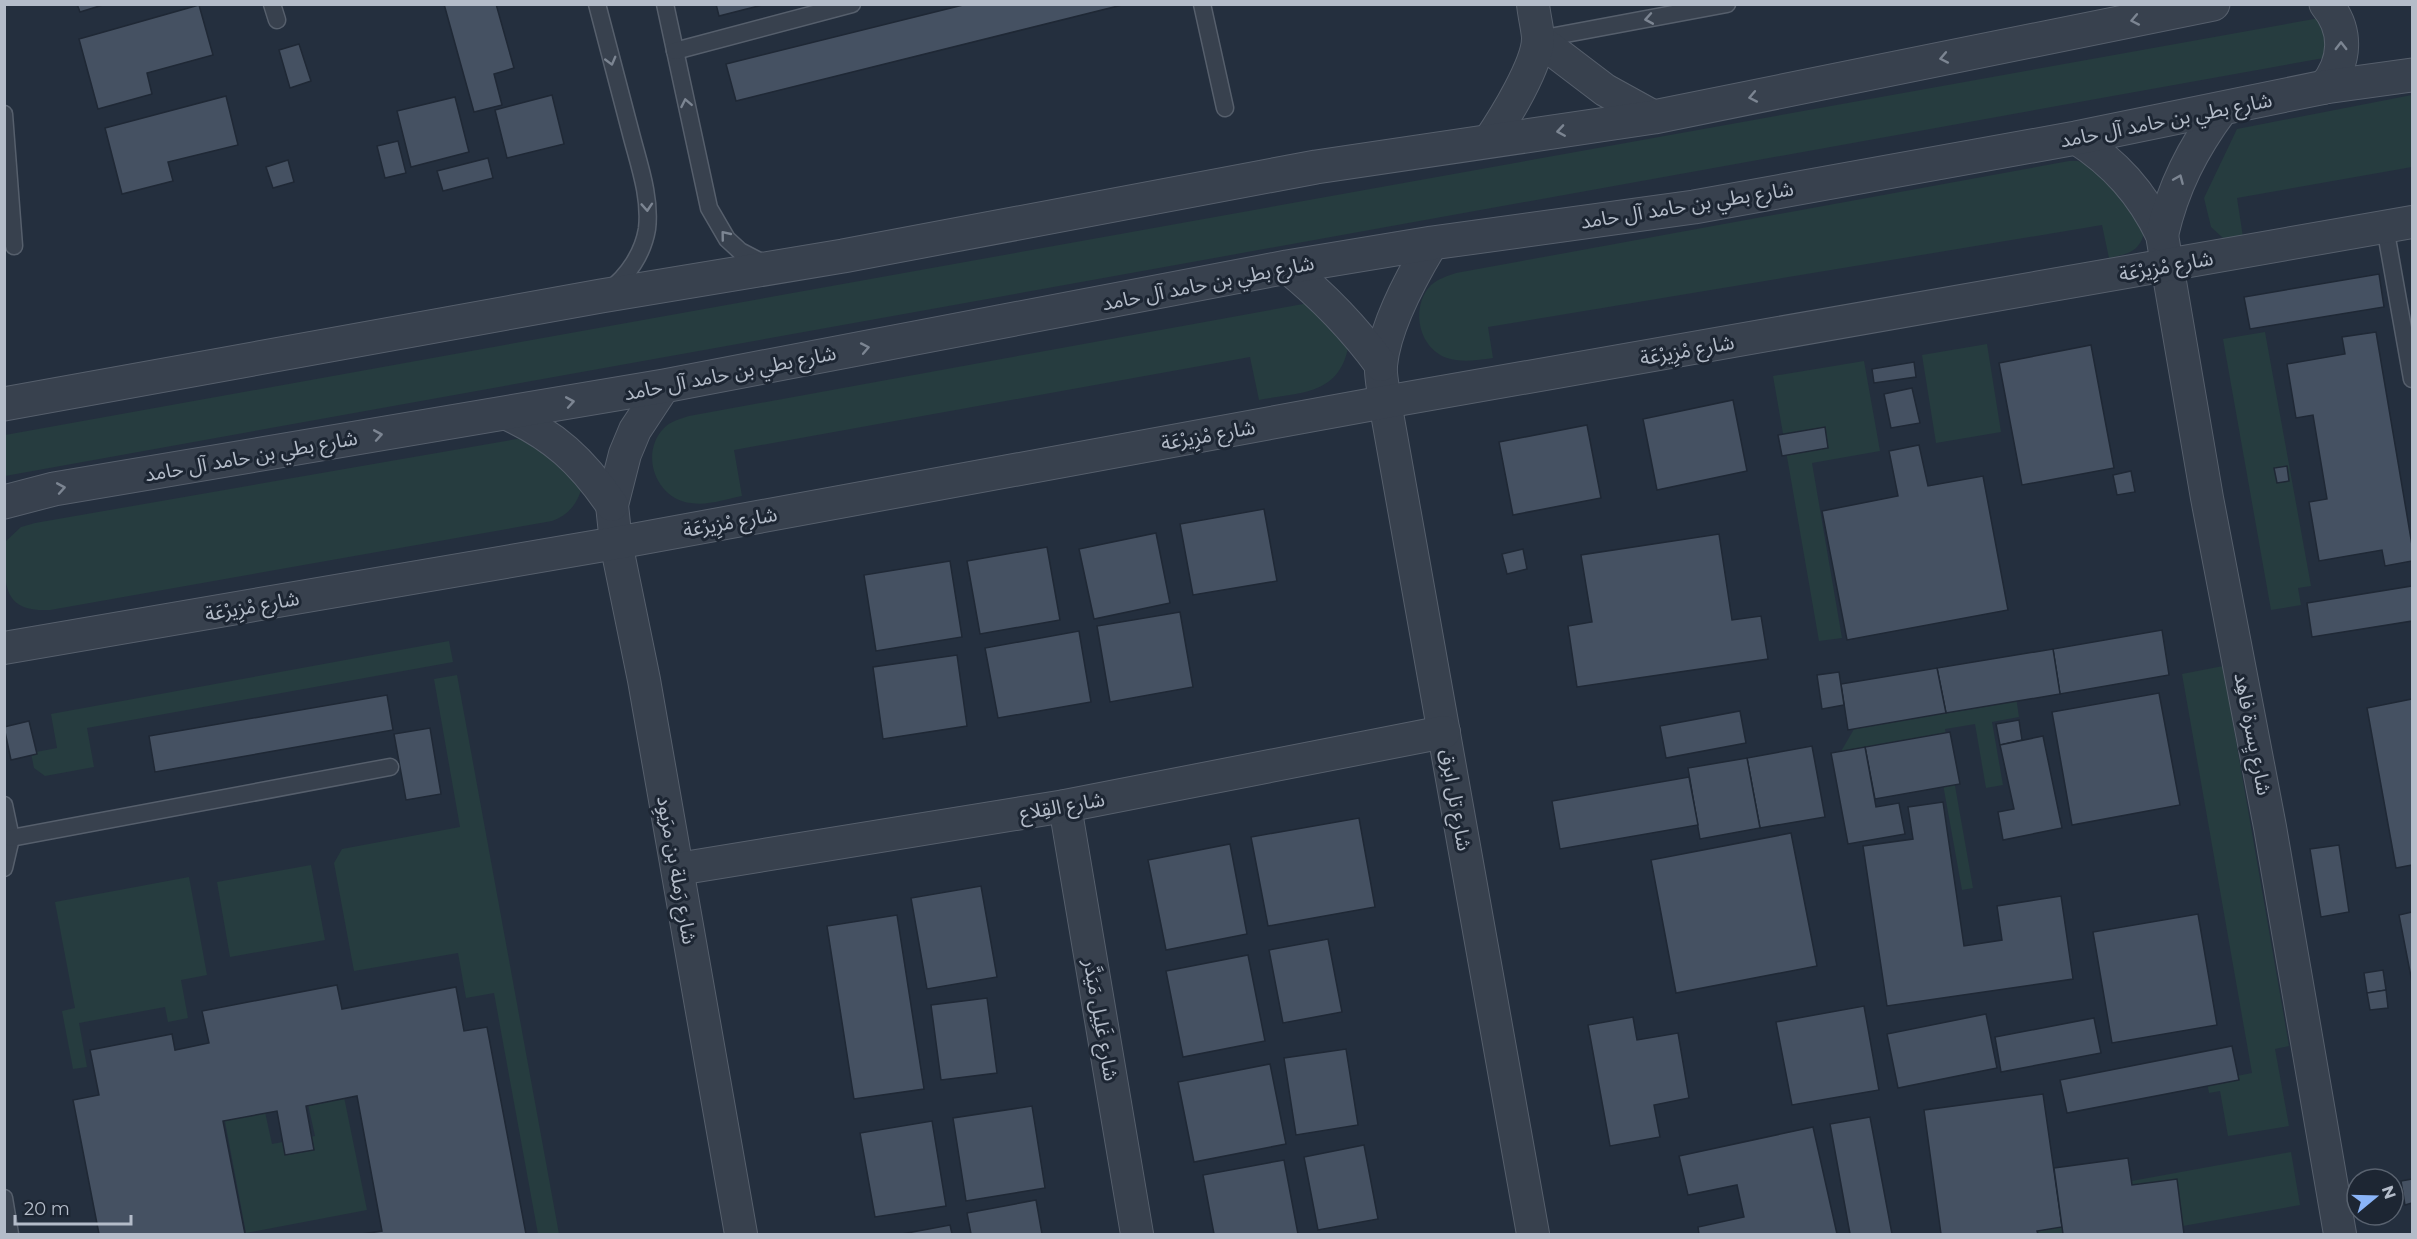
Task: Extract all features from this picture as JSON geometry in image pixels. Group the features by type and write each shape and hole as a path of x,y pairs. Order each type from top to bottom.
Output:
{"street":[{"path":"1489,141 1523,82 1538,39 1533,4"},
{"path":"2325,87 2335,73 2342,48 2338,23 2326,4"},
{"path":"4,404 601,296 772,268 1316,167 1654,117 2195,6"},
{"path":"1538,39 1605,90 1654,117"},
{"name":"شارع بطي بن حامد آل حامد","path":"5,502 54,489 664,386 1287,267 1432,243 1694,207 2076,138 2325,87 2408,79"},
{"name":"شارع يِسرة فاهِد","path":"2162,235 2168,208 2178,181 2205,131 2222,109"},
{"name":"شارع يِسرة فاهِد","path":"2076,138 2098,152 2124,176 2151,211 2162,235 2207,498 2270,827 2340,1234"},
{"name":"شارع مْزِيرْعَة","path":"4,648 616,543 1385,402 2399,225"},
{"name":"شارع تل ابرق","path":"1432,243 1406,290 1393,323 1381,366 1385,402 1533,1234"},
{"name":"شارع تل ابرق","path":"1287,267 1335,309 1365,343 1381,366"},
{"name":"شارع رَملة بن مرَيوِد","path":"664,386 635,430 625,454 612,505 616,543 644,680 741,1234"},
{"path":"505,413 531,425 577,459 612,505"},
{"name":"شارع القِلاع","path":"678,869 1065,806 1444,732"},
{"name":"شارع غَلِيل مَيَدَّر","path":"1065,806 1137,1234"}],"lane":[{"path":"597,4 635,150 648,212 646,232 635,260 617,284 601,296"},
{"path":"665,4 709,208 727,239 740,251 772,268"},
{"path":"675,51 852,4"},
{"path":"1202,4 1225,108"},
{"path":"1538,39 1727,4"},
{"path":"4,114 14,246"},
{"path":"2399,225 2412,379"},
{"path":"11,838 390,767"},
{"path":"4,805 11,838 4,867"},
{"path":"4,1198 10,1234"}],"green space":[{"path":"2325,17 2335,56 5,476 5,435"},
{"path":"2412,95 2412,167 2237,198 2243,237 2223,238 2211,227 2204,198 2237,129"},
{"path":"2078,161 2092,167 2146,224 2142,239 2131,252 2109,258 2102,225 1488,327 1493,358 1476,360 1453,360 1437,353 1429,345 1420,326 1419,315 1424,294 1434,283 1456,273"},
{"path":"1311,304 1348,348 1343,364 1336,375 1315,389 1302,393 1259,400 1250,357 734,450 742,496 716,502 697,504 679,500 668,493 655,474 652,462 657,439 664,428 676,420 689,416"},
{"path":"2265,332 2311,586 2298,588 2301,605 2271,610 2223,339"},
{"path":"1987,344 2001,432 1936,443 1922,355"},
{"path":"1864,361 1880,451 1812,463 1842,638 1819,641 1773,376"},
{"path":"540,435 584,479 574,505 565,514 552,521 50,610 22,606 14,600 6,582 5,542 21,527 35,523"},
{"path":"449,641 453,662 87,728 94,767 45,776 34,768 31,753 57,748 51,714"},
{"path":"2223,666 2289,1046 2275,1049 2289,1126 2228,1136 2220,1091 2209,1093 2207,1082 2252,1073 2182,674"},
{"path":"457,675 559,1234 538,1234 494,993 466,998 458,953 354,971 334,863 342,849 460,827 434,679"},
{"path":"2016,697 2019,717 1992,722 2003,785 1986,788 1975,724 1945,729 1973,888 1962,890 1941,773 1889,782 1847,814 1836,760 1857,724"},
{"path":"311,865 325,940 230,957 217,882"},
{"path":"189,877 207,975 181,980 188,1018 168,1022 165,1007 79,1023 87,1067 73,1069 62,1011 75,1008 55,902"},
{"path":"343,1092 367,1210 246,1233 223,1111 263,1103 272,1144 315,1136 307,1100"},
{"path":"2291,1152 2300,1205 2138,1234 2035,1234 2031,1214 2062,1208 2060,1194"}],"building":[{"path":"77,4 106,4 80,12"},
{"path":"444,4 496,4 514,68 494,74 502,105 474,112"},
{"path":"716,4 766,4 719,16"},
{"path":"967,4 1126,4 736,101 726,64"},
{"path":"199,5 213,55 147,73 152,94 98,109 79,39"},
{"path":"299,44 311,81 290,88 279,50"},
{"path":"552,95 564,144 507,158 495,110"},
{"path":"226,96 238,145 168,162 173,181 122,194 105,128"},
{"path":"455,97 469,152 411,167 397,111"},
{"path":"398,141 406,173 385,178 377,146"},
{"path":"488,158 493,178 443,191 437,171"},
{"path":"288,160 294,182 273,188 266,167"},
{"path":"2379,274 2384,307 2250,329 2244,297"},
{"path":"2376,332 2412,545 2412,561 2385,566 2382,550 2319,561 2309,502 2327,499 2313,415 2296,418 2287,364 2345,354 2342,337"},
{"path":"2091,345 2114,468 2022,485 1999,363"},
{"path":"1914,362 1916,377 1874,383 1872,369"},
{"path":"1912,388 1920,423 1891,428 1884,394"},
{"path":"1733,400 1747,471 1657,490 1643,419"},
{"path":"1587,425 1601,498 1513,515 1499,442"},
{"path":"1825,427 1828,448 1782,456 1778,435"},
{"path":"1919,445 1928,486 1983,476 2008,610 1847,640 1822,511 1898,496 1889,451"},
{"path":"2287,466 2289,481 2277,483 2274,468"},
{"path":"2131,471 2135,492 2117,495 2113,475"},
{"path":"1264,509 1277,581 1193,595 1180,524"},
{"path":"1156,533 1170,603 1094,619 1079,549"},
{"path":"1719,534 1732,620 1761,616 1768,659 1577,687 1568,626 1592,622 1581,555"},
{"path":"1047,547 1060,620 980,634 967,561"},
{"path":"1523,549 1527,569 1507,574 1502,554"},
{"path":"950,561 962,637 876,651 864,575"},
{"path":"2412,586 2412,621 2312,637 2307,603"},
{"path":"1180,612 1193,687 1110,702 1097,626"},
{"path":"2162,630 2169,675 2060,694 2053,649"},
{"path":"1079,631 1091,702 998,718 985,648"},
{"path":"2053,649 2060,694 1946,713 1937,668"},
{"path":"957,655 967,726 883,739 873,667"},
{"path":"1937,668 1946,713 1848,730 1841,684"},
{"path":"1839,672 1844,705 1822,709 1817,675"},
{"path":"2159,693 2180,805 2072,825 2052,712"},
{"path":"387,695 393,730 155,772 149,736"},
{"path":"2412,699 2412,865 2396,868 2367,708"},
{"path":"1740,711 1746,743 1666,758 1660,726"},
{"path":"2019,720 2022,740 2000,745 1996,724"},
{"path":"29,721 37,754 11,760 4,727"},
{"path":"430,728 441,794 406,800 394,734"},
{"path":"1950,732 1960,784 1875,799 1865,747"},
{"path":"2043,736 2062,828 2003,840 1998,812 2014,809 2000,745"},
{"path":"1812,746 1825,817 1760,828 1747,758"},
{"path":"1865,747 1876,807 1899,803 1905,834 1848,844 1831,753"},
{"path":"1747,758 1760,828 1700,839 1688,768"},
{"path":"1689,777 1698,825 1560,849 1552,801"},
{"path":"1943,802 1964,946 2002,940 1997,906 2061,896 2073,979 1887,1006 1863,846 1913,839 1908,807"},
{"path":"1359,818 1375,907 1268,926 1251,837"},
{"path":"1791,833 1817,966 1676,993 1651,860"},
{"path":"1230,844 1247,934 1166,950 1148,860"},
{"path":"2339,845 2349,912 2321,917 2310,849"},
{"path":"981,886 997,977 927,989 911,898"},
{"path":"2412,912 2412,982 2399,915"},
{"path":"2198,914 2217,1025 2112,1043 2093,932"},
{"path":"897,915 924,1089 854,1099 827,926"},
{"path":"1328,939 1342,1012 1283,1023 1269,950"},
{"path":"1248,955 1265,1041 1183,1057 1166,971"},
{"path":"2383,970 2386,990 2367,993 2364,973"},
{"path":"337,985 342,1009 456,987 464,1031 487,1027 526,1234 362,1234 382,1231 357,1096 306,1106 314,1150 285,1155 277,1111 223,1121 245,1234 99,1234 73,1100 99,1095 90,1050 172,1034 175,1050 209,1043 202,1011"},
{"path":"2386,990 2388,1008 2370,1010 2367,993"},
{"path":"987,998 997,1073 941,1080 931,1005"},
{"path":"1864,1006 1879,1090 1792,1105 1776,1022"},
{"path":"1986,1014 1997,1068 1898,1088 1887,1034"},
{"path":"1633,1017 1637,1040 1678,1033 1689,1098 1654,1105 1660,1137 1610,1146 1588,1025"},
{"path":"2094,1018 2101,1053 2001,1072 1995,1037"},
{"path":"2232,1046 2239,1080 2067,1113 2060,1080"},
{"path":"1346,1049 1358,1125 1296,1135 1284,1058"},
{"path":"1270,1064 1286,1144 1194,1162 1178,1082"},
{"path":"2043,1094 2062,1227 2037,1231 2038,1234 1941,1234 1924,1110"},
{"path":"1032,1106 1045,1188 966,1201 953,1118"},
{"path":"1870,1117 1892,1234 1850,1234 1830,1124"},
{"path":"932,1121 946,1206 875,1217 860,1133"},
{"path":"1813,1127 1837,1234 1699,1234 1698,1227 1744,1217 1737,1185 1688,1195 1679,1156"},
{"path":"1364,1145 1378,1219 1318,1230 1304,1157"},
{"path":"2128,1158 2132,1185 2177,1179 2184,1234 2063,1234 2054,1168"},
{"path":"1284,1160 1298,1234 1214,1234 1203,1175"},
{"path":"2412,1179 2412,1203 2405,1205 2405,1180"},
{"path":"1036,1200 1042,1234 971,1234 967,1213"},
{"path":"950,1225 952,1234 902,1234"}]}
